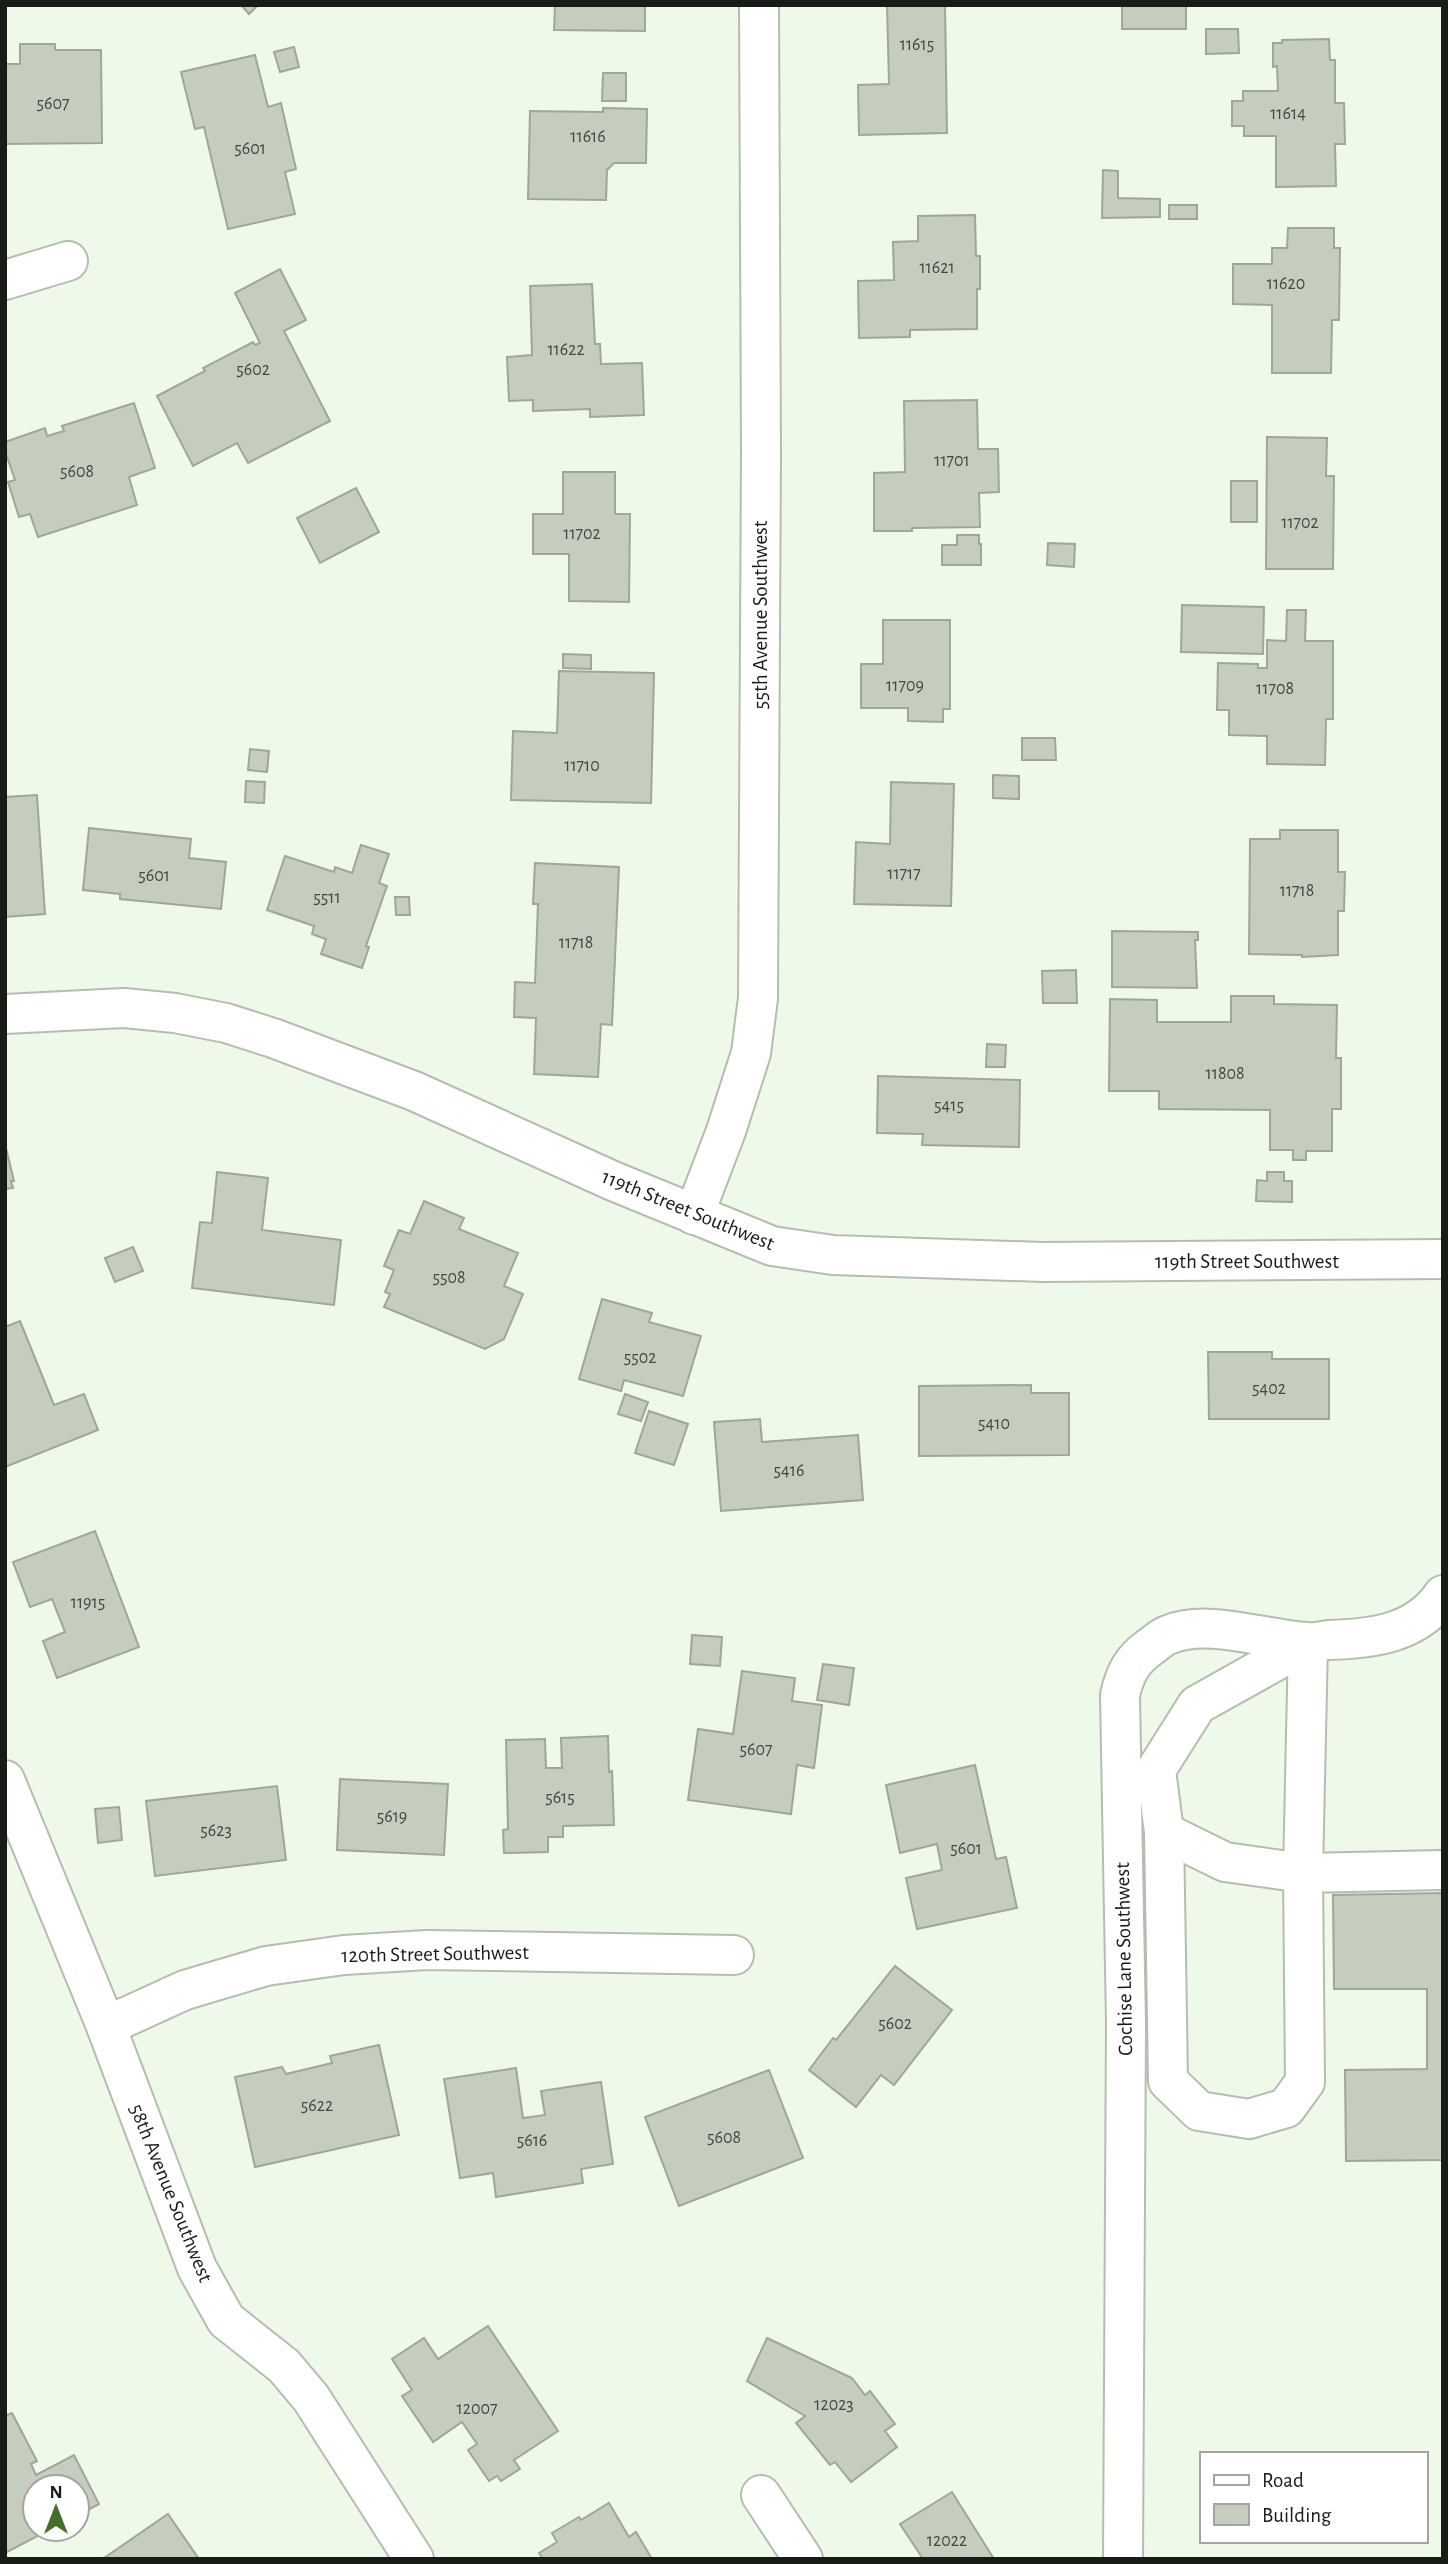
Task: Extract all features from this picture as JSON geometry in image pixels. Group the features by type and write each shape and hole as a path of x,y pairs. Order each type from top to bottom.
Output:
{"street":[{"name":"55th Avenue Southwest","path":"694,1215 726,1131 751,1053 758,998 760,5"},
{"path":"5,280 68,261"},
{"name":"119th Street Southwest","path":"5,1014 124,1008 174,1013 226,1023 414,1091 613,1181 772,1246 833,1255 1043,1262 1443,1259"},
{"name":"Cochise Lane Southwest","path":"1123,2559 1126,2023 1122,1687 1130,1665 1140,1655 1166,1635 1184,1630 1212,1629 1308,1643 1358,1640 1434,1618"},
{"path":"1308,1643 1303,1873 1305,2082 1286,2108 1250,2119 1199,2111 1168,2081 1164,1832 1156,1770 1197,1705 1308,1643"},
{"name":"58th Avenue Southwest","path":"5,1780 106,2026 197,2268 226,2320 285,2366 311,2398 414,2559"},
{"path":"1164,1832 1225,1862 1303,1873 1443,1870"},
{"name":"120th Street Southwest","path":"106,2026 184,1990 254,1969 344,1955 427,1950 734,1955"},
{"path":"761,2495 803,2559"}],"building":[{"path":"241,5 258,5 249,14"},
{"path":"555,5 645,5 645,31 554,30"},
{"path":"887,5 945,5 947,133 859,135 858,85 889,84"},
{"path":"1122,5 1186,5 1186,29 1122,29"},
{"path":"1206,29 1238,29 1239,53 1206,54"},
{"path":"1329,39 1330,60 1335,60 1335,103 1344,103 1345,144 1335,144 1336,186 1276,187 1276,136 1244,136 1244,126 1232,126 1232,101 1243,101 1243,91 1278,91 1277,66 1273,67 1273,43 1282,43 1282,40"},
{"path":"20,44 55,44 55,50 101,50 102,143 5,144 5,64 20,64"},
{"path":"294,47 299,67 280,72 274,52"},
{"path":"255,55 268,107 281,103 296,169 285,172 295,214 228,229 204,127 195,129 181,72"},
{"path":"603,73 626,73 626,101 602,101"},
{"path":"603,108 647,109 646,163 614,163 607,170 606,200 528,199 530,111 603,112"},
{"path":"1103,170 1118,171 1118,198 1160,199 1160,217 1102,218"},
{"path":"1169,205 1197,205 1197,219 1169,219"},
{"path":"975,215 976,256 980,256 977,329 910,330 910,337 859,338 858,281 894,280 893,242 918,241 918,216"},
{"path":"1288,228 1334,228 1334,248 1340,248 1339,320 1332,320 1331,373 1272,373 1272,305 1233,304 1233,264 1272,264 1272,248 1287,248"},
{"path":"280,269 306,320 284,331 330,421 248,463 237,443 193,466 157,396 253,342 255,345 260,343 235,293"},
{"path":"592,284 595,344 600,344 601,364 642,363 644,415 590,417 590,409 533,411 533,400 509,401 507,357 532,355 530,286"},
{"path":"977,400 978,449 998,449 999,492 979,493 980,527 874,531 874,473 905,472 904,401"},
{"path":"134,403 155,468 129,477 137,505 38,537 30,514 19,517 8,482 15,480 5,451 5,442 45,428 47,436 64,431 62,426"},
{"path":"1267,437 1327,438 1326,476 1334,476 1333,569 1266,569"},
{"path":"563,472 615,472 615,514 630,514 629,602 569,601 569,554 533,554 533,514 563,514"},
{"path":"1231,481 1257,481 1257,522 1231,522"},
{"path":"356,488 379,532 320,563 297,518"},
{"path":"957,535 979,535 981,565 942,565 942,545 957,545"},
{"path":"1048,543 1075,544 1074,567 1047,565"},
{"path":"1182,605 1264,607 1263,654 1181,652"},
{"path":"1287,610 1306,610 1305,641 1333,641 1333,719 1326,719 1325,765 1267,764 1267,736 1229,735 1229,710 1217,710 1218,663 1258,664 1258,668 1267,668 1267,640 1286,641"},
{"path":"883,620 950,620 950,709 943,709 943,722 908,721 908,708 861,708 861,664 883,664"},
{"path":"563,654 591,655 591,669 563,668"},
{"path":"559,671 654,673 651,803 511,800 513,731 557,733"},
{"path":"1022,738 1055,738 1056,760 1022,760"},
{"path":"250,749 269,751 267,772 248,770"},
{"path":"993,775 1019,776 1019,799 993,798"},
{"path":"246,781 265,782 264,803 245,802"},
{"path":"891,782 954,784 951,906 854,904 856,842 890,844"},
{"path":"37,795 45,914 5,917 5,797"},
{"path":"89,828 191,839 189,858 226,862 221,909 120,899 120,894 83,890"},
{"path":"1280,830 1338,830 1338,872 1345,872 1344,911 1338,911 1338,955 1302,957 1249,954 1250,839 1280,839"},
{"path":"361,845 389,854 379,883 387,886 366,946 369,947 362,968 321,954 326,939 312,934 314,926 267,910 285,856 334,872 335,867 352,873"},
{"path":"535,863 619,867 612,1025 601,1024 598,1077 534,1074 536,1018 514,1017 515,982 535,983 538,904 533,904"},
{"path":"395,897 409,897 410,915 396,915"},
{"path":"1112,931 1198,932 1198,940 1195,940 1197,988 1112,987"},
{"path":"1076,970 1077,1003 1043,1003 1042,971"},
{"path":"1231,996 1274,996 1274,1004 1337,1005 1336,1058 1341,1058 1341,1109 1332,1109 1332,1151 1306,1151 1306,1160 1293,1160 1293,1150 1270,1150 1270,1110 1159,1109 1159,1091 1109,1091 1110,999 1157,1000 1157,1022 1231,1022"},
{"path":"987,1044 1006,1045 1005,1067 986,1067"},
{"path":"878,1076 1020,1080 1019,1147 922,1145 923,1134 877,1133"},
{"path":"5,1144 14,1181 11,1181 13,1188 5,1189"},
{"path":"217,1172 268,1178 262,1230 341,1240 334,1305 192,1288 200,1222 212,1223"},
{"path":"1267,1172 1284,1172 1284,1181 1292,1181 1292,1202 1256,1201 1257,1180 1267,1181"},
{"path":"424,1201 464,1218 459,1229 518,1253 504,1286 523,1294 504,1339 485,1349 384,1307 390,1294 385,1292 394,1270 384,1266 399,1230 410,1234"},
{"path":"133,1247 143,1271 115,1282 105,1258"},
{"path":"602,1299 652,1313 649,1322 701,1336 683,1396 624,1380 621,1391 579,1379"},
{"path":"20,1321 54,1405 84,1394 98,1430 5,1467 5,1327"},
{"path":"1208,1352 1272,1352 1272,1359 1329,1359 1329,1419 1209,1419"},
{"path":"1031,1385 1031,1393 1069,1393 1069,1455 919,1456 919,1386"},
{"path":"625,1394 648,1402 641,1421 618,1414"},
{"path":"649,1411 688,1424 674,1465 635,1453"},
{"path":"760,1419 762,1442 858,1435 863,1500 721,1511 714,1422"},
{"path":"95,1531 139,1647 57,1678 43,1641 65,1632 52,1599 30,1607 13,1562"},
{"path":"692,1635 722,1637 720,1666 690,1664"},
{"path":"823,1664 854,1668 849,1705 817,1700"},
{"path":"742,1671 795,1678 792,1701 822,1705 814,1768 797,1765 791,1814 688,1800 698,1729 733,1734"},
{"path":"608,1736 614,1825 563,1826 563,1837 548,1837 548,1852 504,1853 503,1830 508,1829 506,1740 545,1739 546,1768 562,1768 561,1738"},
{"path":"975,1765 996,1859 1006,1857 1017,1908 917,1929 906,1878 942,1870 937,1844 900,1853 886,1785"},
{"path":"340,1779 448,1784 444,1855 337,1850"},
{"path":"277,1786 286,1860 155,1876 146,1801"},
{"path":"119,1807 122,1840 98,1843 95,1809"},
{"path":"1443,1893 1443,2160 1346,2161 1345,2070 1427,2069 1427,1989 1334,1989 1333,1895"},
{"path":"895,1966 952,2010 894,2085 881,2075 856,2107 809,2070"},
{"path":"379,2045 399,2135 255,2167 235,2077 282,2067 286,2074 332,2063 330,2056"},
{"path":"516,2068 523,2118 545,2115 541,2091 601,2082 613,2164 581,2169 583,2183 496,2197 493,2173 460,2178 444,2079"},
{"path":"769,2070 803,2158 679,2206 645,2117"},
{"path":"488,2326 558,2431 514,2460 520,2469 501,2481 497,2476 489,2481 468,2450 477,2444 462,2422 433,2442 402,2396 412,2390 392,2359 424,2338 438,2359"},
{"path":"767,2338 852,2378 865,2395 870,2391 895,2424 885,2431 897,2447 851,2482 835,2462 830,2465 796,2423 805,2416 747,2381"},
{"path":"12,2413 37,2461 31,2464 35,2473 21,2473 21,2543 24,2543 5,2553 5,2416"},
{"path":"74,2455 83,2473 40,2473"},
{"path":"91,2488 99,2504 91,2508"},
{"path":"952,2492 994,2559 923,2559 900,2524"},
{"path":"609,2503 629,2537 636,2532 652,2559 543,2559 539,2553 557,2542 552,2533"},
{"path":"168,2514 199,2559 104,2558"}]}
